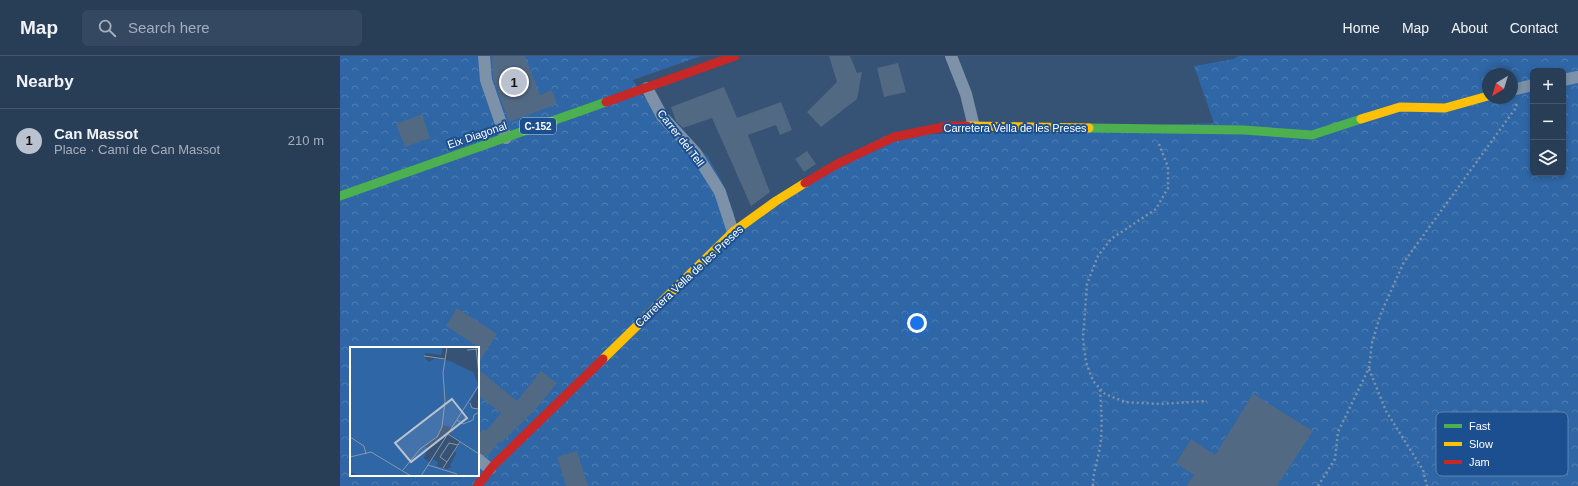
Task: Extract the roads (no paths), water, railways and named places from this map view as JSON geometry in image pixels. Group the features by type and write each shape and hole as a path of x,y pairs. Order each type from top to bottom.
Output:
{"street":[{"path":"484,56 486,80 506,138"},
{"name":"Eix Diagonal","path":"340,196 735,56"},
{"path":"951,56 966,94 974,127"},
{"path":"1566,79 1578,77"},
{"name":"Carrer del Tell","path":"647,88 662,116 695,152 720,192 734,232"},
{"name":"Carretera Vella de les Preses","path":"477,486 490,469 734,232 776,201 837,164 894,137 948,126 1244,130 1312,135 1400,107 1445,108 1482,98"},
{"path":"479,460 490,469"}],"place":[{"name":"Can Massot","path":"514,82"}]}
